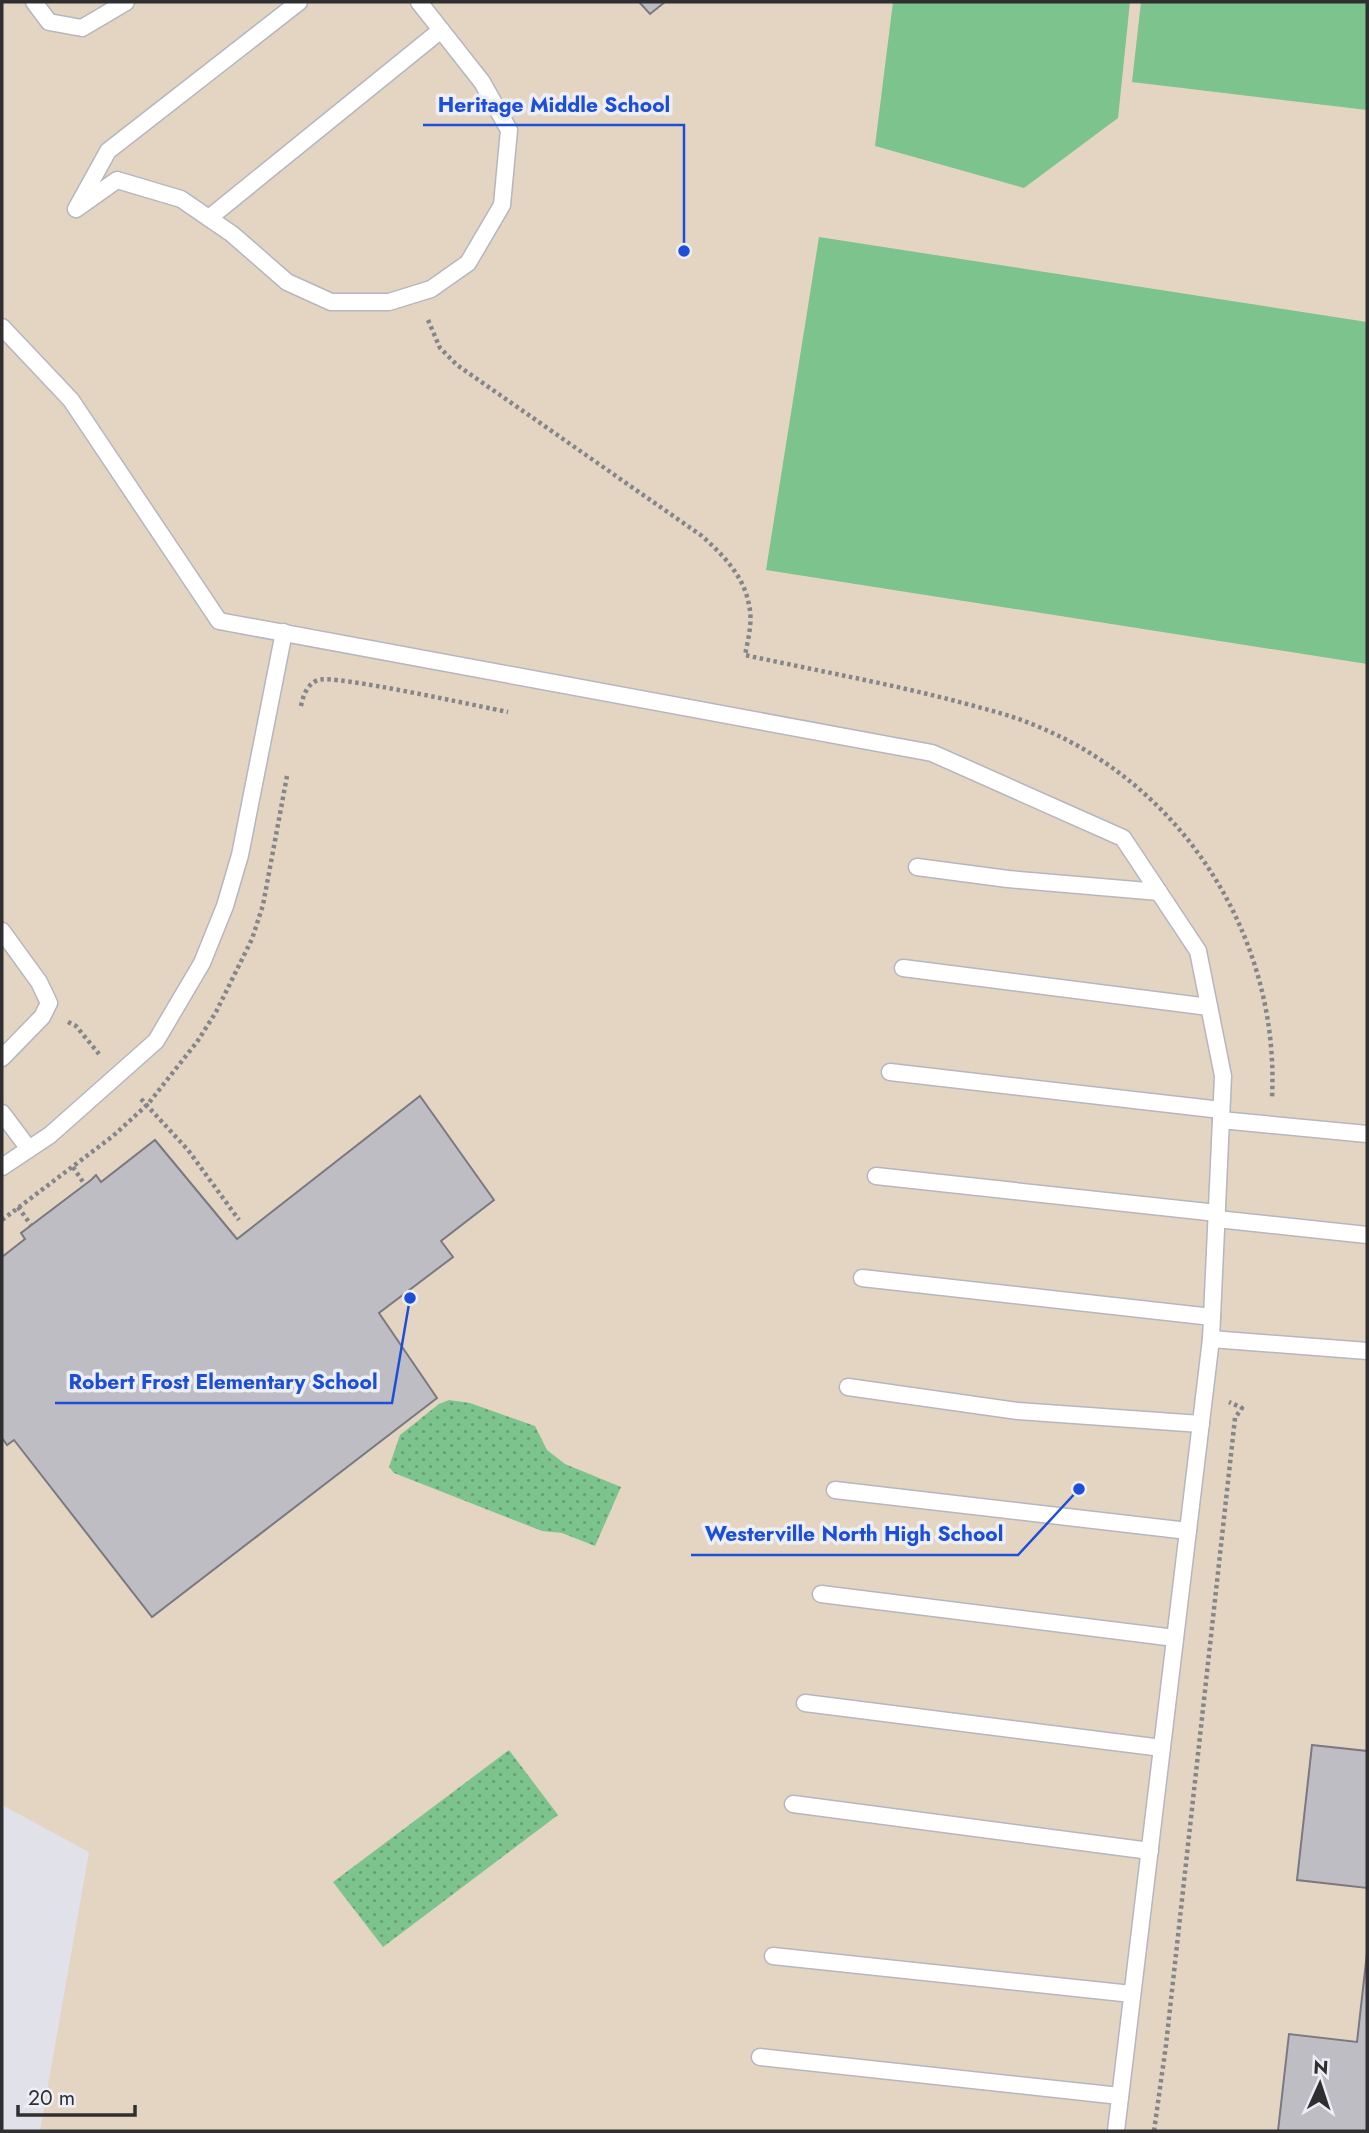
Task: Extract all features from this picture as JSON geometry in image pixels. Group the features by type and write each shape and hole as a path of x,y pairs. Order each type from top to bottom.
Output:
{"lane":[{"path":"34,2 49,22 82,28 126,2"},
{"path":"299,2 108,152 76,209 117,180 181,199 232,234 287,282 331,302 389,302 431,289 468,263 502,205 509,130 482,82 419,2"},
{"path":"209,218 441,30"},
{"path":"2,327 71,400 219,621 932,753 1123,838 1198,951 1223,1076 1211,1339 1116,2131"},
{"path":"2,1167 50,1135 156,1041 202,963 225,906 240,855 284,632"},
{"path":"917,867 1009,879 1159,892"},
{"path":"2,931 39,982 49,1003 42,1017 2,1058"},
{"path":"904,968 1209,1007"},
{"path":"890,1072 1367,1134"},
{"path":"2,1113 29,1149"},
{"path":"876,1176 1367,1235"},
{"path":"862,1278 1212,1317"},
{"path":"1211,1339 1367,1351"},
{"path":"848,1387 1018,1411 1201,1424"},
{"path":"835,1490 1188,1531"},
{"path":"821,1594 1175,1639"},
{"path":"805,1703 1162,1748"},
{"path":"793,1804 1150,1851"},
{"path":"773,1956 1132,1994"},
{"path":"760,2057 1120,2096"}],"path":[{"path":"428,320 440,348 457,365 702,536 719,551 738,575 750,605 746,655 930,694 1007,715 1062,737 1094,755 1147,795 1180,830 1202,859 1225,895 1242,930 1256,966 1266,1006 1273,1048 1273,1069"},
{"path":"45,1012 76,1026 99,1054"},
{"path":"141,1099 188,1150 239,1220"},
{"path":"73,1167 85,1185"},
{"path":"18,1207 31,1225"},
{"path":"1154,2131 1166,2045 1235,1418 1242,1408 1231,1403"}],"shaded area":[{"path":"2,2 1367,2 1367,2131 40,2131 89,1852 2,1805"}],"green space":[{"path":"893,2 1130,2 1118,118 1024,188 875,146"},
{"path":"1141,2 1367,2 1367,110 1132,82"},
{"path":"819,237 1367,322 1367,664 766,570"},
{"path":"449,1400 470,1403 535,1426 547,1450 565,1464 621,1487 595,1546 562,1533 542,1531 394,1473 389,1467 400,1435 439,1404"},
{"path":"509,1750 558,1815 383,1947 333,1882"}],"building":[{"path":"639,2 665,2 650,14"},
{"path":"420,1096 494,1200 441,1241 453,1257 379,1313 437,1398 152,1617 14,1440 7,1445 2,1438 2,1257 25,1239 21,1233 96,1175 101,1182 155,1140 237,1239"},
{"path":"1312,1745 1367,1751 1367,1888 1297,1880"},
{"path":"1367,1953 1367,2131 1278,2131 1289,2034 1357,2042"}],"place":[{"name":"Heritage Middle School","path":"684,251"},
{"name":"Robert Frost Elementary School","path":"410,1298"},
{"name":"Westerville North High School","path":"1079,1489"}]}
